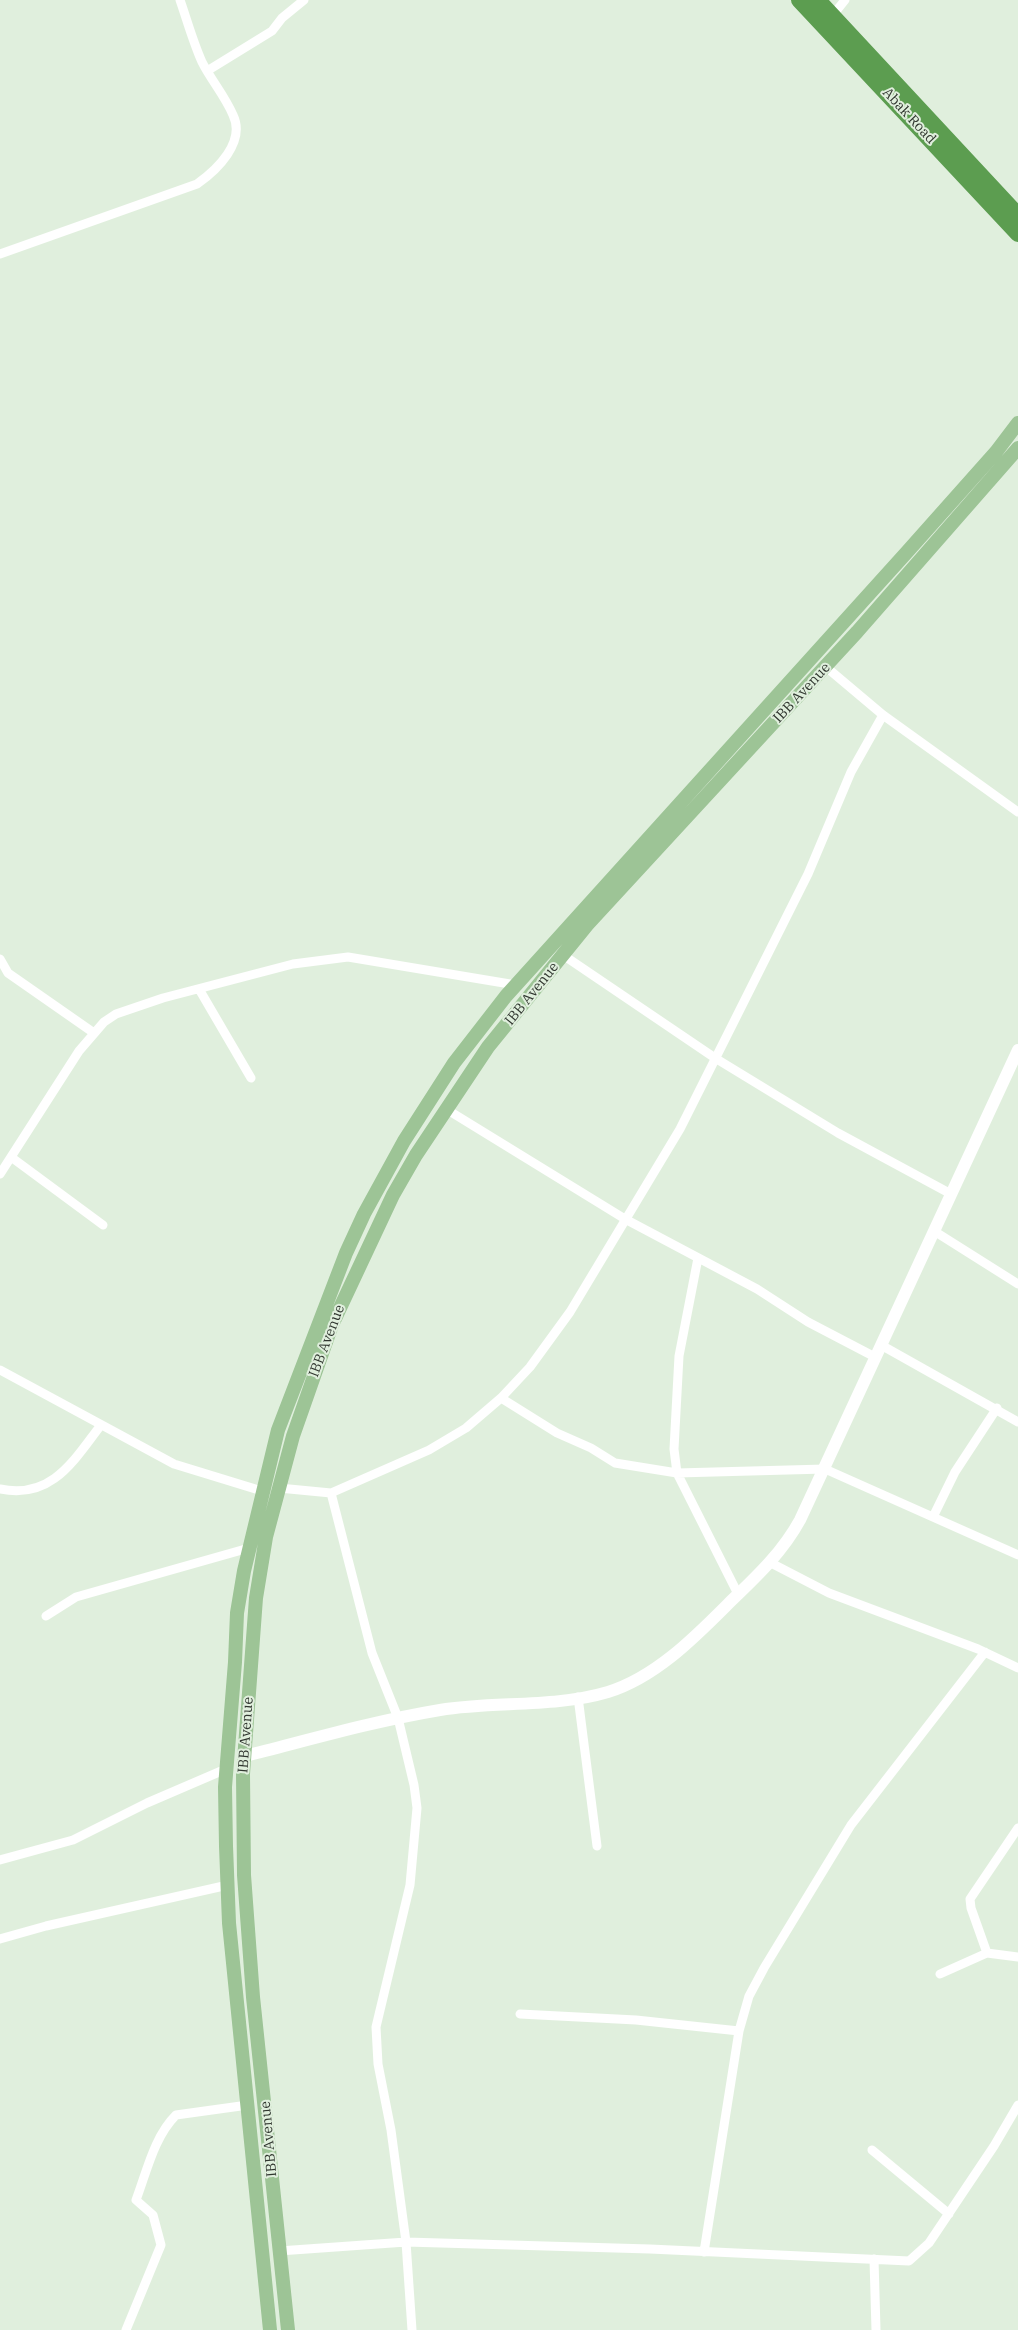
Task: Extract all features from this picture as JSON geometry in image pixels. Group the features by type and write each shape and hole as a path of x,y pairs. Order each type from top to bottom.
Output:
{"highway":[{"name":"Abak Road","path":"799,0 1018,234"},
{"name":"Abak Road","path":"818,0 1018,215"}],"main road":[{"path":"270,2330 229,1923 226,1769 237,1613 249,1548 278,1430 339,1269 364,1214 404,1140 442,1083 516,985 907,552 996,452 1018,423"},
{"name":"IBB Avenue","path":"288,2330 253,1997 244,1874 245,1756 256,1598 266,1538 293,1436 332,1324 393,1195 446,1109 488,1047 588,926 826,667 931,550 1018,448"}],"street":[{"path":"0,254 197,184 211,174 230,152 236,132 234,116 207,70 180,0"},
{"path":"207,70 272,31 282,18 304,0"},
{"path":"832,15 845,0"},
{"path":"826,667 883,715 1018,812"},
{"path":"279,1488 331,1493 429,1450 466,1428 501,1398 530,1367 570,1312 680,1129 808,874 851,772 883,715"},
{"path":"563,955 715,1058 838,1133 951,1194"},
{"path":"0,1174 78,1051 104,1022 116,1014 293,964 348,956 516,985"},
{"path":"0,959 4,974 94,1033"},
{"path":"199,989 251,1078"},
{"path":"245,1756 398,1718 442,1710 548,1702 609,1691 643,1675 686,1644 771,1563 793,1533 825,1469 1018,1050"},
{"path":"446,1109 625,1219 757,1289 808,1322 875,1357"},
{"path":"11,1157 103,1225"},
{"path":"934,1231 1018,1284"},
{"path":"698,1258 679,1356 674,1449 677,1473 738,1594"},
{"path":"881,1345 997,1408 1018,1422"},
{"path":"0,1370 174,1464 262,1491"},
{"path":"501,1398 557,1433 591,1448 615,1463 677,1473 825,1469 1018,1555"},
{"path":"934,1517 956,1472 997,1408"},
{"path":"0,1489 31,1490 52,1481 66,1471 101,1425"},
{"path":"331,1493 372,1653 398,1718 414,1785 417,1808 410,1885 376,2027 378,2064 392,2130 406,2242 412,2330"},
{"path":"46,1616 76,1597 249,1548"},
{"path":"771,1563 829,1593 985,1652 1018,1668"},
{"path":"704,2252 739,2031 749,1996 851,1825 985,1652"},
{"path":"578,1697 597,1846"},
{"path":"0,1860 73,1840 147,1803 226,1769"},
{"path":"987,1953 970,1908 970,1899 1018,1828"},
{"path":"0,1939 46,1926 228,1885"},
{"path":"940,1974 987,1953 1018,1957"},
{"path":"520,2014 636,2020 739,2031"},
{"path":"126,2330 161,2245 152,2215 136,2200 158,2141 168,2123 176,2115 248,2105"},
{"path":"279,2250 406,2242 910,2261 929,2243 994,2146 1018,2105"},
{"path":"872,2150 949,2214"},
{"path":"874,2259 876,2330"}]}
